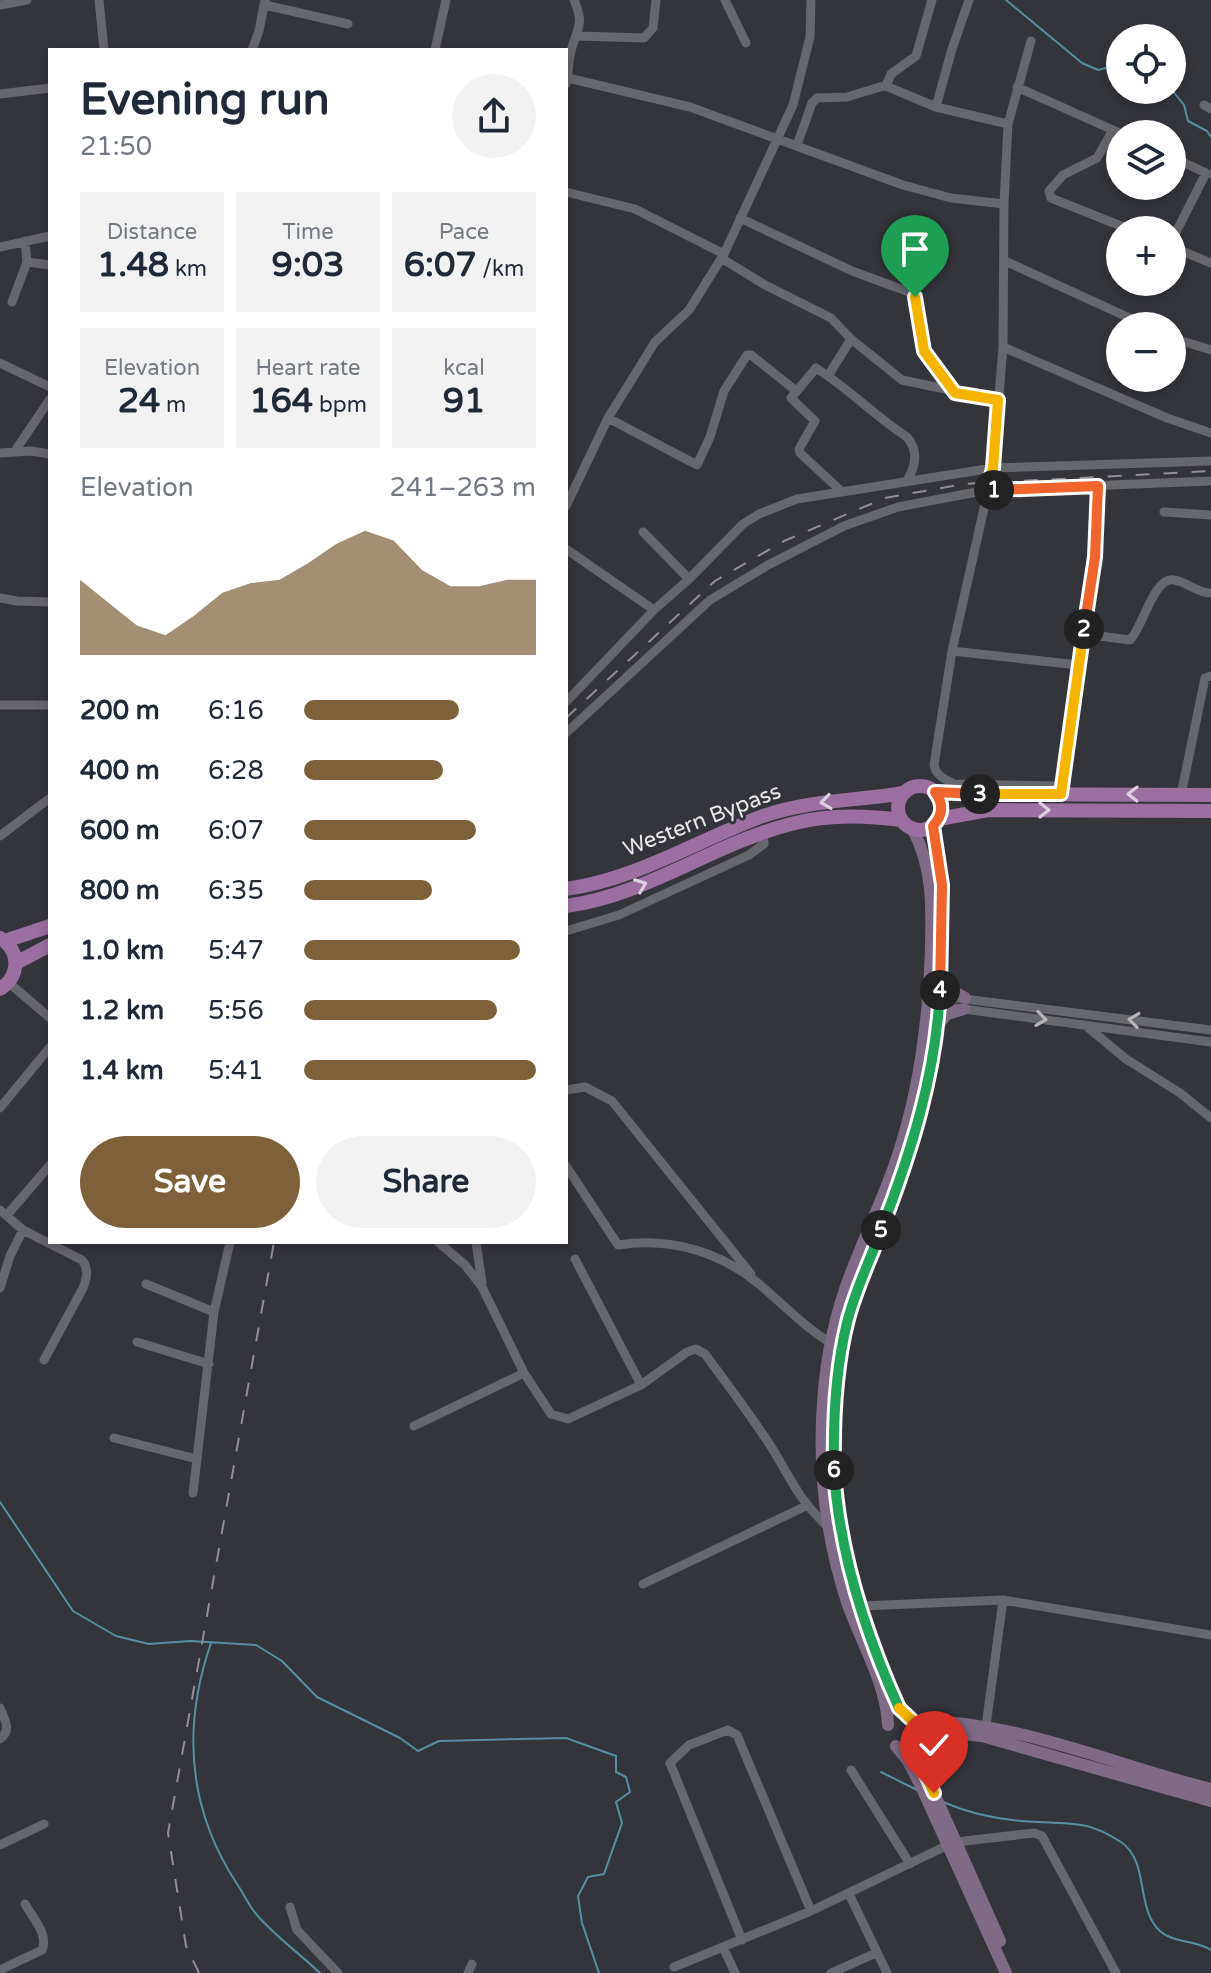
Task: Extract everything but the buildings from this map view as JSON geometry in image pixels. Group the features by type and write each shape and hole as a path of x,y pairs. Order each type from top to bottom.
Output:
{"main road":[{"path":"1006,1973 933,1799 917,1755 916,1739 909,1718 893,1694 861,1606 845,1559 836,1505 833,1444 837,1383 847,1320 914,1141 937,1026 932,887 926,857 913,830 901,820 898,808 903,793 919,786 935,792 1061,790 1211,795"},
{"path":"933,1799 887,1735 883,1696 848,1604 827,1526 822,1433 831,1343 851,1271 904,1137 941,978 942,885 936,822 942,808 935,792"},
{"name":"Western Bypass","path":"568,888 640,868 767,815 821,802 903,793"},
{"path":"913,830 988,810 1211,811"},
{"name":"Western Bypass","path":"568,906 623,892 791,823 856,816 901,820"},
{"path":"3,940 48,927"},
{"path":"3,940 11,947 16,963"},
{"path":"5,986 16,963 48,946"},
{"path":"937,1026 947,1014 965,1003 941,978"},
{"path":"888,1725 895,1717 986,1726 1211,1789"},
{"path":"896,1746 904,1747 916,1739 942,1732 982,1736 1211,1801"},
{"path":"952,1843 1014,1973"}],"street":[{"path":"0,5 27,0"},
{"path":"99,0 104,48"},
{"path":"435,48 446,0"},
{"path":"568,73 571,49 581,22 574,0"},
{"path":"578,36 644,38 653,28 656,0"},
{"path":"725,0 746,43"},
{"path":"568,502 608,418 655,342 689,310 722,256 793,105 810,37 811,0"},
{"path":"886,86 891,74 916,56 932,0"},
{"path":"936,107 969,0"},
{"path":"249,48 256,40 265,2 348,24"},
{"path":"1031,41 1008,124 1003,347 993,468 952,651 935,771 954,784 1061,790 1095,557 1098,486"},
{"path":"568,81 675,103 903,185 951,198 1004,204"},
{"path":"797,145 812,103 817,98 847,97 886,86 936,107 1008,124"},
{"path":"1017,87 1106,127"},
{"path":"0,94 48,88"},
{"path":"1106,146 1097,158 1063,175 1049,195 1106,220"},
{"path":"1185,216 1208,174 1186,164"},
{"path":"568,192 635,209 722,256 767,286 831,318 851,339 902,380 998,400"},
{"path":"740,218 852,271 912,293 917,301 924,351 955,393"},
{"path":"0,247 48,236"},
{"path":"12,302 27,262 25,241"},
{"path":"1186,253 1211,263"},
{"path":"1005,261 1116,312"},
{"path":"27,262 48,265"},
{"path":"828,376 851,339"},
{"path":"1186,342 1211,350"},
{"path":"1003,347 1167,418 1211,433"},
{"path":"608,418 697,465 710,437 722,395 747,355 760,361 795,390"},
{"path":"0,363 48,386"},
{"path":"840,490 799,449 815,421 792,400 791,395 814,368 912,442 915,461 908,479"},
{"path":"15,451 48,402"},
{"path":"0,453 48,454"},
{"path":"568,700 654,610 743,524 797,499 908,479 993,468 1211,461"},
{"path":"568,731 710,600 768,565 844,526 898,507 987,490 1211,481"},
{"path":"1164,512 1211,515"},
{"path":"643,532 689,579"},
{"path":"568,550 654,610"},
{"path":"1083,634 1130,640 1157,589 1165,581 1175,580 1198,591 1211,593"},
{"path":"0,598 48,602"},
{"path":"952,651 1078,665"},
{"path":"1181,795 1205,678 1211,676"},
{"path":"0,705 48,705"},
{"path":"0,836 48,800"},
{"path":"568,930 619,915 749,855 764,844 763,833"},
{"path":"5,986 48,1017"},
{"path":"935,1000 1211,1030"},
{"path":"965,1003 1085,1025 1211,1042"},
{"path":"1085,1025 1126,1059 1180,1093 1211,1118"},
{"path":"0,1108 48,1049"},
{"path":"568,1090 585,1087 612,1101 758,1283"},
{"path":"48,1167 4,1212 23,1230 48,1243"},
{"path":"568,1169 618,1245 662,1243 703,1251 737,1268 758,1283 813,1332 831,1343"},
{"path":"0,1288 6,1266 23,1230"},
{"path":"44,1360 83,1288 87,1271 82,1260 51,1244"},
{"path":"193,1493 214,1312 230,1244"},
{"path":"440,1244 465,1265 482,1287 524,1373 551,1414 568,1419 641,1385 687,1352 696,1349 705,1354 772,1448 806,1506 827,1526"},
{"path":"476,1244 482,1287"},
{"path":"575,1259 641,1385"},
{"path":"146,1284 214,1312"},
{"path":"137,1342 209,1364"},
{"path":"414,1426 524,1373"},
{"path":"114,1438 197,1459"},
{"path":"643,1584 806,1506"},
{"path":"986,1726 1003,1600"},
{"path":"861,1606 1003,1600 1211,1635"},
{"path":"0,1708 7,1726 0,1739"},
{"path":"742,1940 670,1763 693,1743 728,1730 737,1735 811,1911"},
{"path":"851,1770 910,1864"},
{"path":"0,1845 44,1824"},
{"path":"674,1967 811,1911 952,1843 1034,1833 1042,1836 1116,1973"},
{"path":"849,1894 887,1973"},
{"path":"0,1970 42,1950 45,1945 25,1904"},
{"path":"290,1907 297,1930 338,1973"},
{"path":"723,1947 735,1973"},
{"path":"831,1973 876,1953"}],"waterway":[{"path":"1006,0 1082,63 1098,70 1106,68"},
{"path":"1183,104 1188,121 1207,131 1211,137"},
{"path":"0,1502 73,1611 116,1636 149,1644 190,1641 256,1645 282,1661 317,1697 400,1738 418,1751 439,1741 566,1738 616,1756 616,1772 626,1777 630,1792 616,1802 622,1823 604,1874 588,1877 578,1896 582,1923 599,1973"},
{"path":"211,1643 196,1706 194,1736 195,1767 208,1827 221,1856 254,1911 320,1973"},
{"path":"881,1772 919,1791"},
{"path":"943,1802 990,1816 1082,1825 1110,1835 1121,1842 1136,1861 1147,1910 1160,1931 1171,1938 1211,1950"}],"railway":[{"path":"568,716 715,581 784,541 885,498 964,484 1211,471"},
{"path":"199,1973 186,1946 168,1833 274,1244"}],"route":[{"path":"915,297 924,351 955,393 998,400 993,468 987,490 1098,486 1095,557 1061,794 935,792 942,808 933,826 942,885 941,978 930,1069 914,1141 861,1278 841,1349 833,1444 836,1505 845,1559 899,1708 917,1725 914,1742 917,1755 934,1793"}]}
